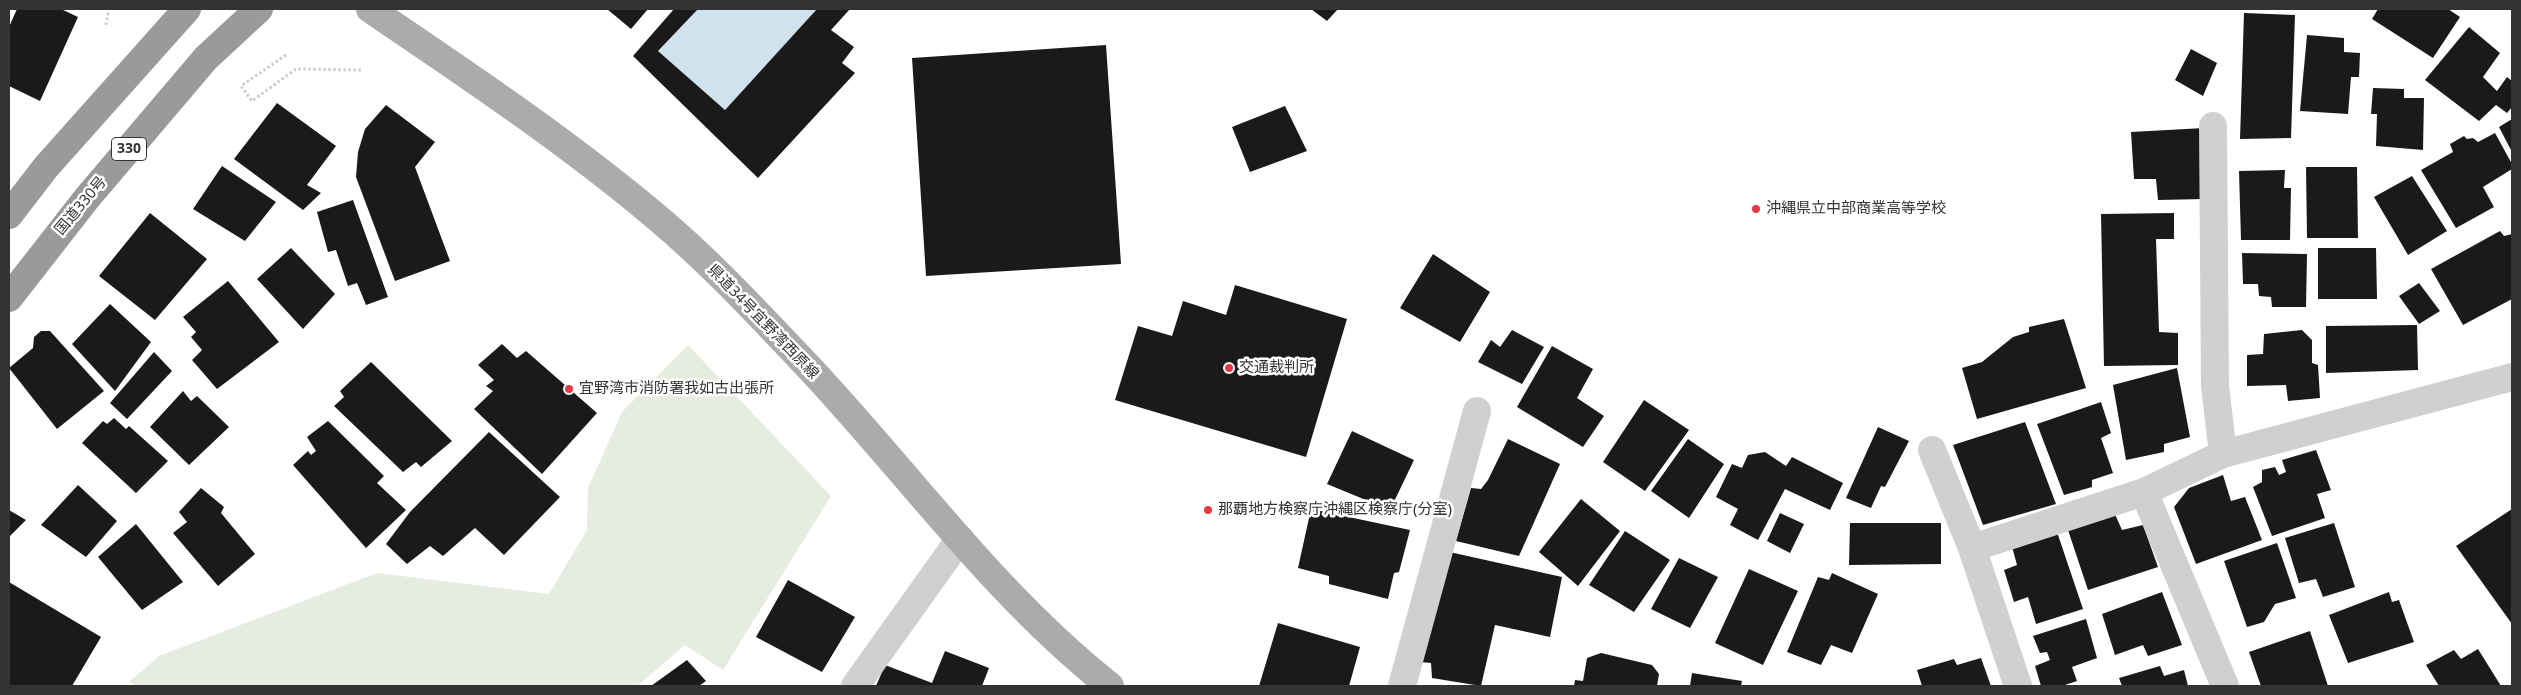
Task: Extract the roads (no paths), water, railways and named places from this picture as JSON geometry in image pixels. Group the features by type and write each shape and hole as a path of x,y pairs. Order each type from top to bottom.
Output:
{"highway":[{"path":"9,215 46,167 188,9"},
{"name":"国道330号","path":"9,298 87,198 206,58 259,9"}],"main road":[{"name":"県道34号宜野湾西原線","path":"370,9 602,172 662,222 711,267 803,361 1005,589 1092,672 1110,686"}],"street":[{"path":"2214,126 2215,386 2223,454"},
{"path":"1972,548 2144,492 2223,454 2512,377"},
{"path":"1402,686 1477,411"},
{"path":"1932,450 1972,548 2018,686"},
{"path":"2144,492 2226,686"},
{"path":"855,686 960,539"}],"water":[{"path":"698,9 817,9 725,110 658,51"}],"place":[{"name":"沖縄県立中部商業高等学校","path":"1756,209"},
{"name":"交通裁判所","path":"1229,368"},
{"name":"宜野湾市消防署我如古出張所","path":"569,389"},
{"name":"那覇地方検察庁沖縄区検察庁(分室)","path":"1208,510"}]}
